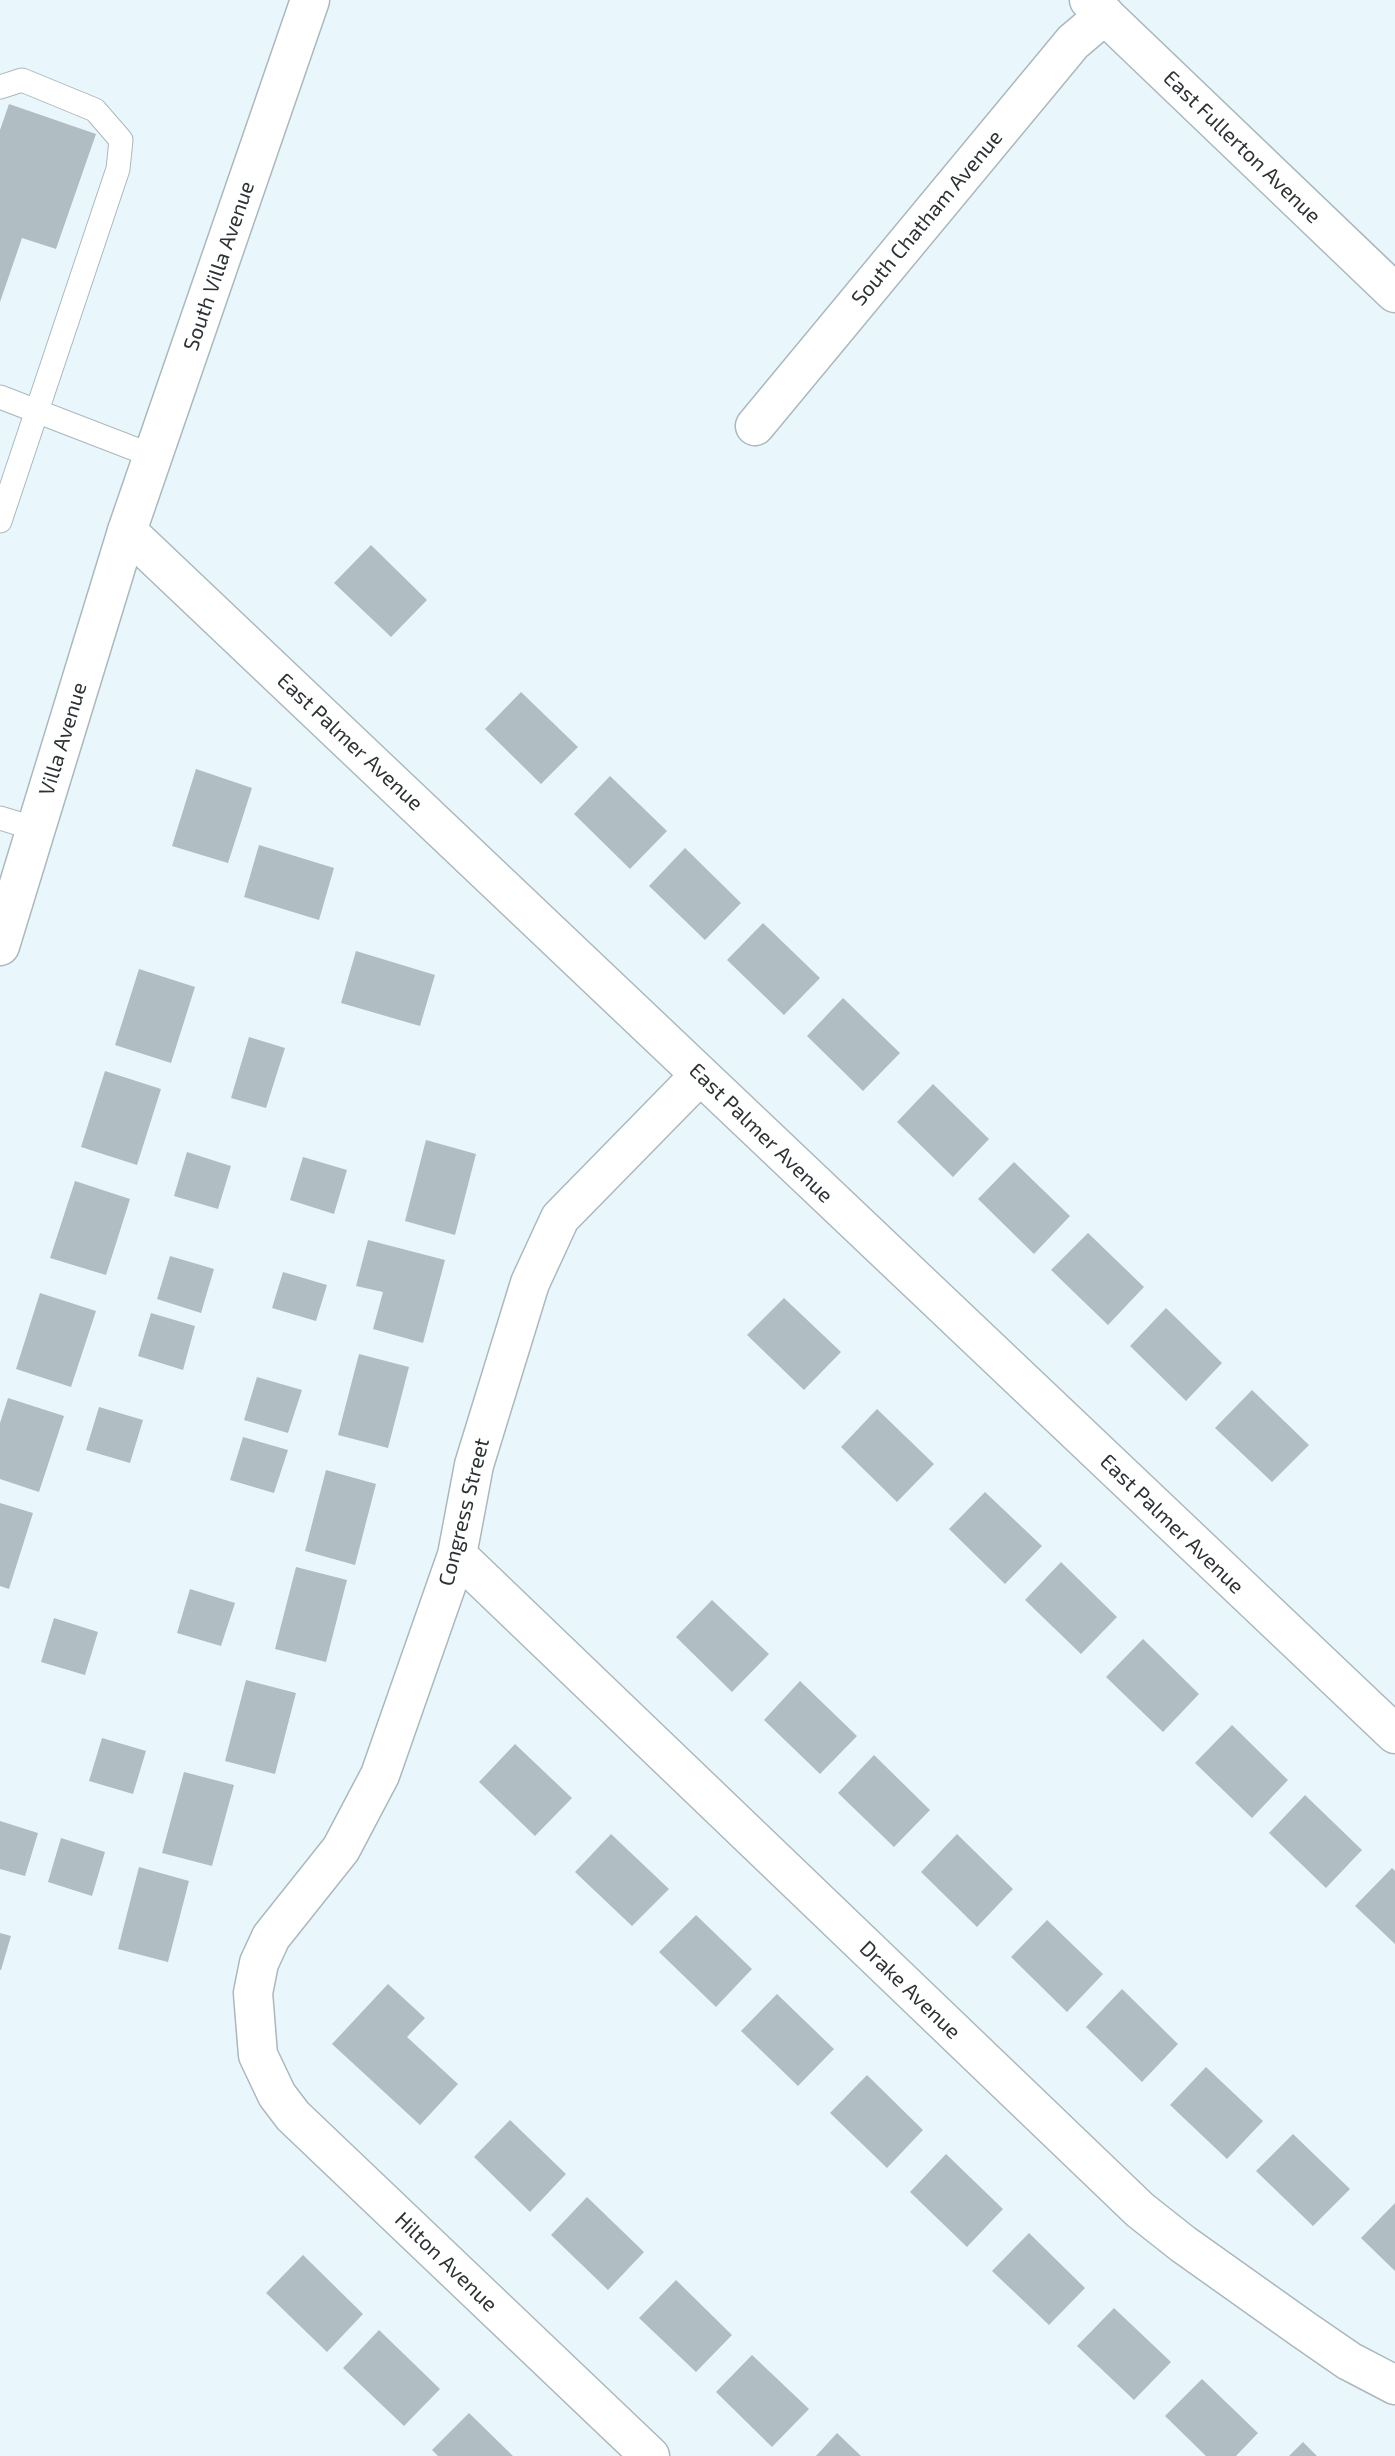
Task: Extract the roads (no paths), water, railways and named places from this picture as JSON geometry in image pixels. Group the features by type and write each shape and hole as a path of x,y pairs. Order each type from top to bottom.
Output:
{"street":[{"name":"South Villa Avenue","path":"127,531 310,0"},
{"name":"East Fullerton Avenue","path":"1097,8 1395,293"},
{"name":"South Chatham Avenue","path":"755,426 1073,42 1097,8"},
{"name":"Villa Avenue","path":"0,946 127,531"},
{"name":"East Palmer Avenue","path":"127,531 1395,1734"},
{"name":"Congress Street","path":"258,2056 253,1993 259,1963 271,1937 341,1849 380,1775 457,1555 474,1465 530,1283 560,1218 700,1075"},
{"name":"Drake Avenue","path":"457,1555 1140,2210 1182,2244 1349,2361 1395,2385"},
{"name":"Hilton Avenue","path":"258,2056 277,2095 293,2116 650,2456"}],"lane":[{"path":"0,87 22,80 95,110 121,140 118,169 0,521"},
{"path":"0,397 153,456"},
{"path":"0,818 36,829"}]}
